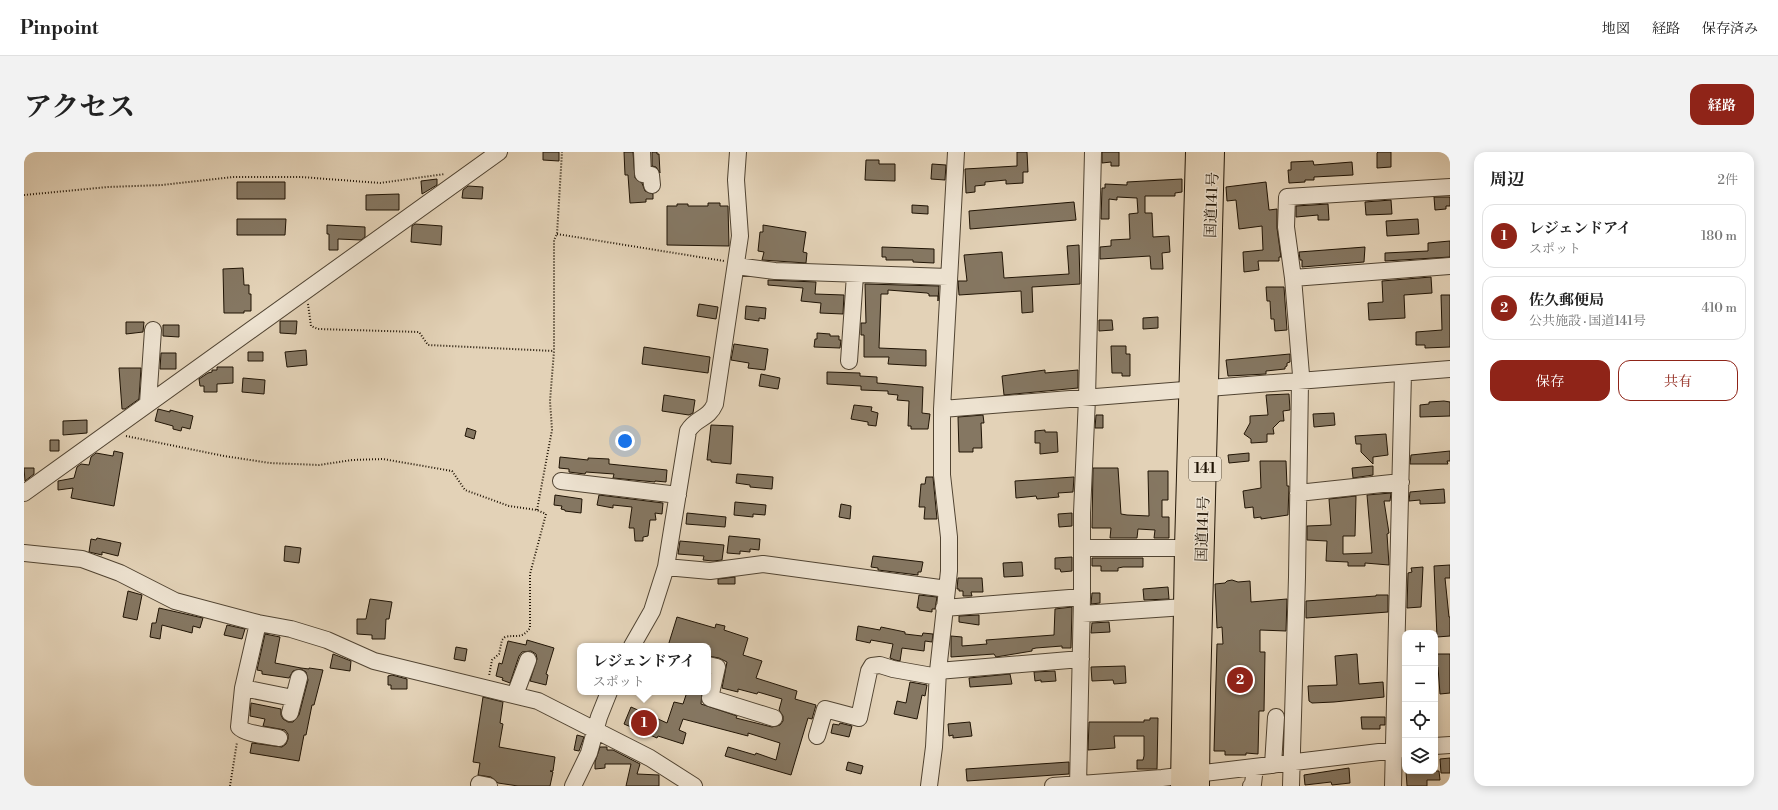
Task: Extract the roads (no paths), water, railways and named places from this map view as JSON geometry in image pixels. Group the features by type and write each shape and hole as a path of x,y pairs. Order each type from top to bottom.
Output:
{"highway":[{"name":"国道141号","path":"1184,780 1198,389 1197,152"},
{"name":"国道141号","path":"1184,780 1186,548 1213,152"}],"street":[{"path":"24,493 499,152"},
{"path":"642,152 643,174 651,175 652,185"},
{"path":"636,643 652,611 666,567 688,431 691,425 708,416 715,404 740,236 736,180 738,152"},
{"path":"929,786 934,747 938,674 944,608 949,571 948,537 942,475 942,409 956,152"},
{"path":"1078,785 1083,548 1082,513 1087,398 1093,152"},
{"path":"1291,786 1301,375 1293,278 1286,227 1287,197 1450,188"},
{"path":"736,266 775,271 855,275 889,274 948,277"},
{"path":"1293,278 1450,266"},
{"path":"849,361 855,275"},
{"path":"148,403 153,330"},
{"path":"942,409 1450,369"},
{"path":"1393,786 1400,749 1403,373"},
{"path":"561,481 678,495"},
{"path":"1298,493 1401,482"},
{"path":"1083,548 1186,548"},
{"path":"24,553 82,559 120,573 175,600 258,623 291,629 327,640 374,661 538,701 650,758 694,786"},
{"path":"666,567 710,570 763,564 947,589"},
{"path":"944,608 1082,597"},
{"path":"1082,614 1185,607"},
{"path":"258,623 243,688 239,726 241,729 248,732 279,738"},
{"path":"817,736 825,709 859,718 869,671 872,666 880,665 893,670 938,674 1081,658"},
{"path":"515,695 528,660"},
{"path":"711,666 717,667 711,694"},
{"path":"243,688 292,705 300,678"},
{"path":"572,785 589,753 599,717 608,695"},
{"path":"711,695 710,698 774,718"},
{"path":"1273,765 1276,717"},
{"path":"1438,746 1450,745"},
{"path":"1053,786 1184,780 1254,767 1400,749"},
{"path":"1251,786 1253,784 1254,767"}],"place":[{"name":"佐久郵便局","path":"1240,680"},
{"name":"レジェンドアイ","path":"644,723"}]}
